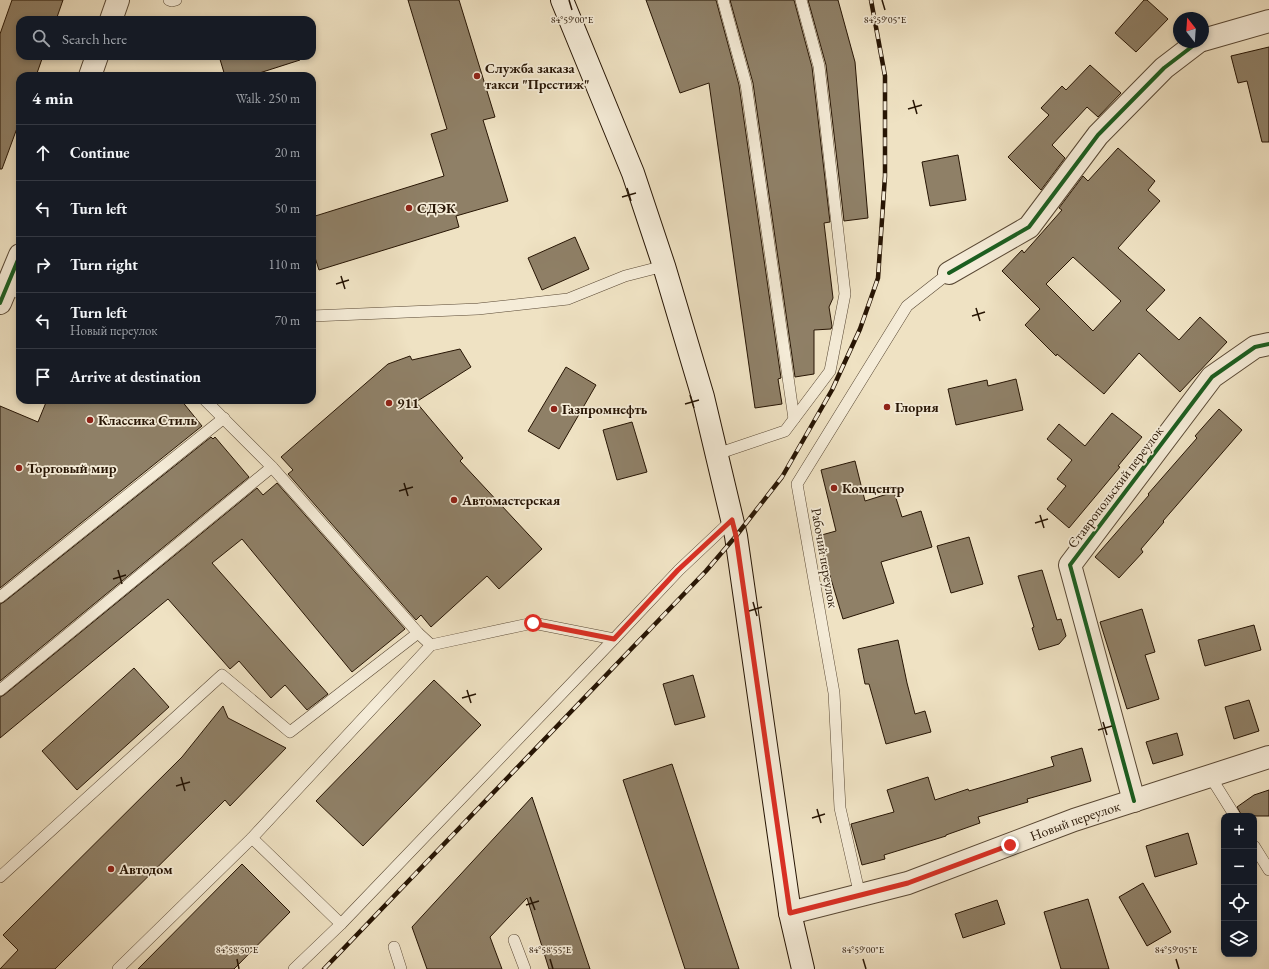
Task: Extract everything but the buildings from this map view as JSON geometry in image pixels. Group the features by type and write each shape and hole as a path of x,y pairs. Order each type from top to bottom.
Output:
{"street":[{"path":"112,16 118,0"},
{"path":"562,0 633,173 664,266 703,397 736,536 790,913 802,969"},
{"path":"1209,38 1269,21"},
{"path":"949,273 1029,227 1098,135 1164,68 1190,48"},
{"path":"92,72 96,60"},
{"path":"7,291 16,266"},
{"name":"Ставропольский переулок","path":"1134,801 1070,565 1212,377 1255,347 1269,344"},
{"name":"Новый переулок","path":"790,913 908,883 1074,820 1269,757"}],"lane":[{"path":"169,0 176,0"},
{"path":"723,0 746,84 794,419"},
{"path":"716,454 785,431 830,371 845,294 819,66 801,0"},
{"path":"316,316 478,309 568,299 625,276 664,266"},
{"name":"Рабочий переулок","path":"860,896 840,808 834,693 797,484 907,306 949,273"},
{"path":"209,404 272,467 418,633 431,645"},
{"path":"0,597 224,418"},
{"path":"0,690 272,467"},
{"path":"294,969 341,924 614,639 678,570 732,520"},
{"path":"118,969 252,838 431,645 533,623 614,639"},
{"path":"0,877 222,675 290,732 418,633"},
{"path":"1210,776 1233,813"},
{"path":"252,838 341,924"},
{"path":"1256,849 1269,870"},
{"path":"514,940 525,969"},
{"path":"394,947 401,969"}],"railway":[{"path":"324,969 706,571 736,536 782,477 832,390 860,329 878,278 885,176 885,76 871,0"}],"cycle path":[{"path":"949,273 1029,227 1098,135 1164,68 1190,48"},
{"path":"0,303 16,265"},
{"path":"1134,801 1070,565 1212,377 1255,347 1269,344"}],"place":[{"name":"Служба заказа такси \"Престиж\"","path":"477,76"},
{"name":"СДЭК","path":"409,208"},
{"name":"911","path":"389,403"},
{"name":"Глория","path":"887,407"},
{"name":"Газпромнефть","path":"554,409"},
{"name":"Классика Стиль","path":"90,420"},
{"name":"Торговый мир","path":"19,468"},
{"name":"Комцентр","path":"834,488"},
{"name":"Автомастерская","path":"454,500"},
{"name":"Автодом","path":"111,869"}],"route":[{"path":"533,623 614,639 678,570 732,520 736,536 790,913 908,883 1010,845"}]}
